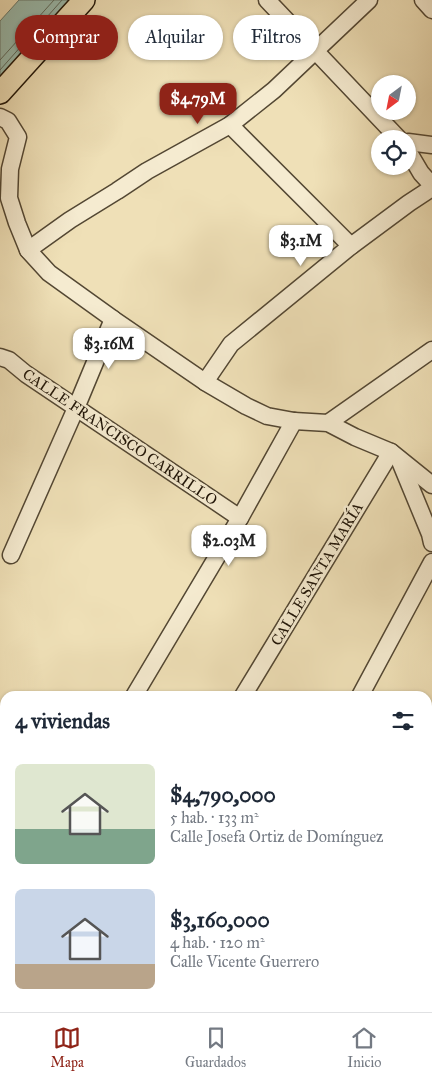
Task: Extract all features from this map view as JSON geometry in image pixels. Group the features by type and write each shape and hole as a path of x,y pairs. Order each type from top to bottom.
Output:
{"main road":[{"path":"0,93 84,0"}],"street":[{"path":"267,0 281,15"},
{"path":"319,47 369,0"},
{"path":"423,0 432,10"},
{"path":"319,55 390,130"},
{"path":"28,250 70,220 147,171 230,125 274,90 306,60"},
{"path":"0,117 8,121 18,137 10,169 9,198 28,250 49,273 205,382 246,406 267,416 294,421 328,423 395,454 432,485"},
{"path":"230,125 351,246"},
{"path":"416,143 432,145"},
{"path":"205,382 231,344 351,246 432,187 416,165"},
{"path":"11,555 113,319"},
{"path":"328,423 432,350"},
{"name":"CALLE FRANCISCO CARRILLO","path":"0,357 9,360 26,374 240,518"},
{"path":"137,691 240,518 294,421"},
{"path":"395,454 431,537"},
{"name":"CALLE SANTA MARÍA","path":"245,691 395,454"},
{"path":"363,691 432,562"}],"water":[{"path":"19,0 69,0 56,15 15,15 15,60 0,77 0,21"}]}
